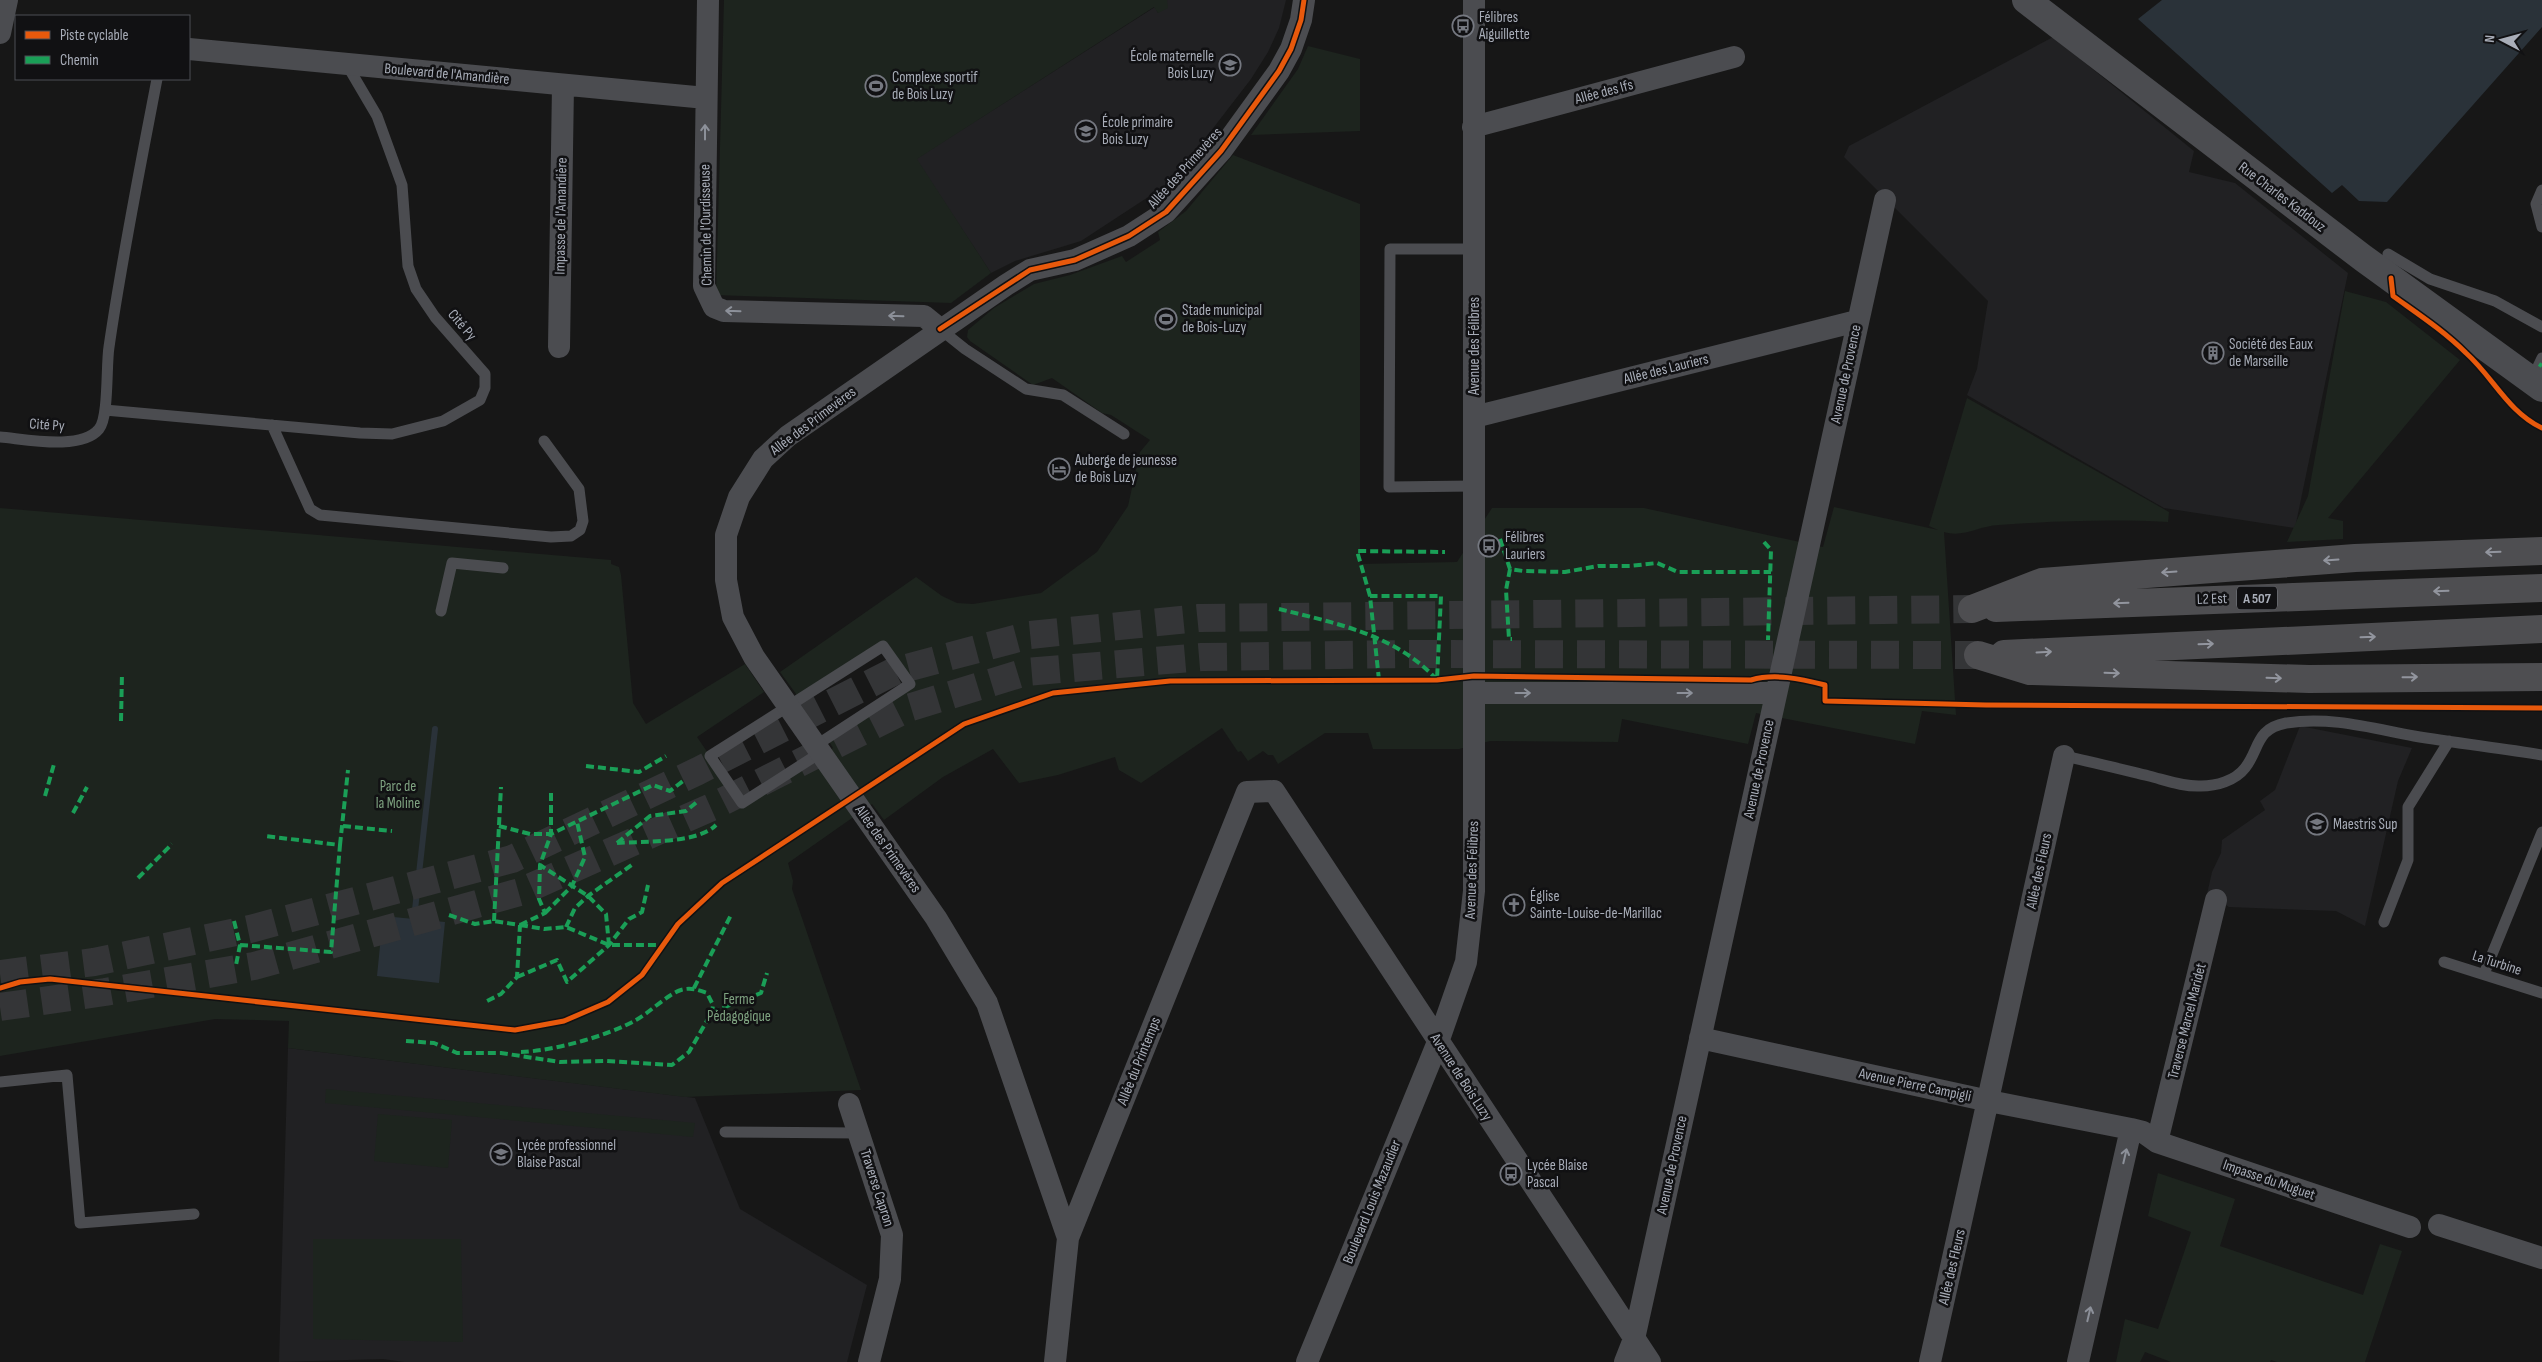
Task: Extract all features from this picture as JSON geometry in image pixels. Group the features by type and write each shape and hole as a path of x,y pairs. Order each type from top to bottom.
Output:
{"highway":[{"name":"L2 Est","path":"2542,550 2355,558 2042,582 1972,608 2542,588"},
{"path":"2542,629 1978,655 2030,671 2309,678 2542,677"}],"street":[{"path":"6,30 7,0"},
{"name":"Chemin de l'Ourdisseuse","path":"708,0 704,286 714,306 724,311 924,316 940,329"},
{"name":"Allée des Primevères","path":"1068,1238 987,1003 936,918 754,657 733,617 726,580 726,535 739,497 764,460 788,436 940,329 1030,270 1075,260 1129,236 1166,212 1221,151 1279,71 1291,50 1301,20 1304,0"},
{"name":"Avenue des Félibres","path":"1438,1042 1466,962 1474,890 1474,0"},
{"name":"Rue Charles Kaddouz","path":"2026,0 2363,258 2539,375"},
{"name":"Boulevard de l'Amandière","path":"190,50 706,98"},
{"name":"Allée des Ifs","path":"1473,127 1734,57"},
{"name":"Impasse de l'Amandière","path":"559,347 563,85"},
{"name":"Avenue de Provence","path":"1625,1362 1634,1339 1857,321 1886,200"},
{"name":"Allée des Lauriers","path":"1474,417 1857,321"},
{"path":"1474,693 1776,693"},
{"name":"Allée des Fleurs","path":"1930,1362 2064,756"},
{"name":"Avenue de Bois Luzy","path":"1274,791 1650,1362"},
{"name":"Allée du Printemps","path":"1054,1362 1068,1238 1247,792 1274,791"},
{"name":"Traverse Marcel Maridet","path":"2158,1142 2216,900"},
{"name":"Avenue Pierre Campigli","path":"1700,1038 1989,1101 2131,1129"},
{"name":"Boulevard Louis Mazaudier","path":"1307,1362 1438,1042"},
{"name":"Traverse Capron","path":"849,1104 892,1235 890,1279 869,1362"},
{"path":"2078,1362 2131,1129"},
{"name":"Impasse du Muguet","path":"2131,1129 2143,1132 2158,1142 2410,1227"},
{"path":"2439,1225 2542,1258"}],"lane":[{"name":"Cité Py","path":"105,410 392,434 444,421 480,400 485,388 484,374 435,317 416,288 408,266 402,185 378,116 347,65"},
{"name":"Cité Py","path":"0,437 69,442 89,437 100,428 105,410 108,353 116,297 158,80"},
{"path":"2542,190 2536,204 2542,227"},
{"path":"1473,249 1390,249 1389,487 1474,486"},
{"path":"2388,254 2430,278 2495,301 2542,327"},
{"path":"940,329 965,349 1026,389 1063,395 1124,434"},
{"path":"272,425 310,509 320,515 551,537 571,536 580,530 584,521 579,489 544,441"},
{"path":"441,611 452,563 504,568"},
{"path":"883,646 910,684 742,803 710,756 787,705 883,646"},
{"name":"Allée des Fleurs","path":"2064,756 2199,786 2215,785 2231,779 2245,768 2256,744 2269,729 2285,723 2316,720 2355,723 2414,736 2542,755"},
{"path":"2384,922 2408,860 2408,807 2449,741"},
{"path":"2484,974 2542,832"},
{"name":"La Turbine","path":"2444,962 2542,993"},
{"path":"0,1082 67,1075 80,1223 194,1214"},
{"path":"725,1132 858,1133"}],"shaded area":[{"name":"École primaire Bois Luzy","path":"1167,0 1286,0 1279,28 1268,52 1251,79 1194,153 1165,186 1081,241 1015,261 991,273 916,159 1155,7 1158,13"},
{"path":"2162,0 2542,0 2542,27 2387,202 2359,201 2342,185 2332,193 2138,19"},
{"path":"2053,37 2194,151 2189,172 2235,183 2348,273 2295,528 2164,508 1967,395 1977,369 1988,301 1844,157 1849,146"},
{"name":"Maestris Sup","path":"2300,726 2412,748 2398,781 2365,926 2336,911 2229,907 2207,894 2212,872 2221,853 2222,840 2265,810 2260,801 2275,790"},
{"path":"383,916 445,922 439,983 377,976"},
{"name":"Lycée professionnel Blaise Pascal","path":"288,1048 695,1098 740,1209 867,1285 847,1362 404,1362 383,1359 279,1362"}],"green space":[{"name":"Complexe sportif de Bois Luzy","path":"724,0 1167,0 1168,8 1158,13 1154,7 917,159 991,273 951,303 716,295"},
{"path":"1308,46 1360,59 1360,131 1251,135 1298,69"},
{"name":"Parc de la Moline","path":"1233,155 1360,204 1360,564 1457,562 1492,508 1644,508 1823,547 1834,507 1938,530 1929,526 1967,398 2169,512 2168,522 2041,522 1991,526 1958,534 1944,532 1956,715 1922,711 1915,744 1756,713 1748,744 1622,719 1618,742 1490,741 1459,749 1373,749 1368,733 1325,733 1278,764 1273,755 1268,755 1263,751 1248,761 1241,751 1238,752 1222,728 1141,783 1119,770 1115,757 1058,775 1019,783 993,749 943,777 884,820 872,804 788,863 793,881 792,889 861,1090 685,1097 288,1048 289,1021 215,1019 0,1056 0,508 611,560 611,564 619,567 621,575 633,703 646,724 745,664 764,692 697,737 742,803 833,748 827,738 910,683 883,645 799,698 780,672 916,577 942,596 957,603 973,604 1041,593 1097,552 1128,506 1140,452 1150,440 1111,415 1102,413 1052,378 1033,385 970,341 967,337 968,330 994,308 1034,284 1070,275 1122,256 1126,262 1160,240 1158,232 1186,211"},
{"path":"2345,291 2386,302 2460,360 2328,518 2343,521 2343,539 2287,542 2308,496"},
{"path":"326,1089 695,1123 693,1137 325,1103"},
{"path":"378,1114 452,1120 448,1168 374,1161"},
{"path":"2158,1173 2235,1199 2220,1246 2363,1295 2380,1244 2402,1251 2365,1362 2277,1362 2271,1360 2270,1362 2171,1362 2145,1352 2140,1362 2116,1362 2125,1319 2158,1329 2191,1232 2148,1216"},
{"path":"313,1239 461,1239 463,1342 313,1339"}],"waterway":[{"path":"414,919 435,729"}],"tunnel":[{"path":"0,974 94,962 250,929 512,859 698,771 895,671 1030,635 1199,618 1972,609"},
{"path":"0,1007 105,992 254,966 520,892 714,806 908,708 1026,672 1202,657 1407,654 1978,655"}],"marked path":[{"path":"1500,539 1510,569 1523,571 1565,572 1598,566 1630,566 1657,563 1678,572 1771,572"},
{"path":"1764,542 1771,550 1768,640"},
{"path":"1370,596 1357,551 1445,552"},
{"path":"1510,569 1506,590 1509,639 1512,639"},
{"path":"1379,680 1370,596 1441,596 1437,680"},
{"path":"1279,609 1343,626 1384,641 1421,665 1437,680"},
{"path":"121,721 122,673"},
{"path":"586,766 639,772 666,756"},
{"path":"45,796 54,764"},
{"path":"340,845 348,770"},
{"path":"499,826 530,834 551,834 653,785 670,791 683,781"},
{"path":"73,813 87,787"},
{"path":"494,921 501,787"},
{"path":"551,793 551,834 540,865 588,896 606,914 609,945"},
{"path":"617,843 650,816 686,811 698,801"},
{"path":"545,913 572,886 585,857 577,822"},
{"path":"617,843 683,839 696,836 716,825"},
{"path":"343,826 392,831"},
{"path":"240,945 331,952 340,845 265,836"},
{"path":"138,878 172,844"},
{"path":"566,927 575,908 588,896 633,864"},
{"path":"520,925 545,913 539,899 540,865"},
{"path":"517,977 557,960 567,982 609,945 629,919 642,912 648,885"},
{"path":"449,915 475,924 494,921 520,925 517,977 501,994 487,1001"},
{"path":"694,988 731,915"},
{"path":"234,921 240,945 236,965"},
{"path":"520,925 544,929 566,927 609,945 663,945"},
{"path":"406,1041 434,1043 457,1053 501,1053 560,1062 607,1061 672,1065 689,1052 712,1012 761,993 767,973"},
{"path":"521,1052 564,1046 611,1032 636,1020 670,995 685,989 694,989 707,993 713,1005 712,1012"}],"cycle path":[{"path":"940,329 1030,270 1075,260 1129,236 1166,212 1221,151 1279,71 1291,49 1301,20 1304,0"},
{"path":"2391,278 2393,296 2449,337 2476,362 2510,404 2530,421 2542,428"},
{"path":"0,988 20,982 50,979 515,1030 564,1021 608,1002 642,975 678,924 722,883 964,724 1053,693 1170,681 1437,680 1474,676 1751,680 1779,677 1825,685 1825,701 1986,705 2542,708"}],"place":[{"name":"Félibres Aiguillette","path":"1463,26"},
{"name":"École maternelle Bois Luzy","path":"1230,65"},
{"name":"Complexe sportif de Bois Luzy","path":"876,86"},
{"name":"École primaire Bois Luzy","path":"1086,131"},
{"name":"Stade municipal de Bois-Luzy","path":"1166,319"},
{"name":"Société des Eaux de Marseille","path":"2213,353"},
{"name":"Auberge de jeunesse de Bois Luzy","path":"1059,469"},
{"name":"Félibres Lauriers","path":"1489,546"},
{"name":"Maestris Sup","path":"2317,824"},
{"name":"Église Sainte-Louise-de-Marillac","path":"1514,905"},
{"name":"Lycée professionnel Blaise Pascal","path":"501,1154"},
{"name":"Lycée Blaise Pascal","path":"1511,1174"}],"park label":[{"name":"Ferme Pédagogique","path":"739,1008"}]}
